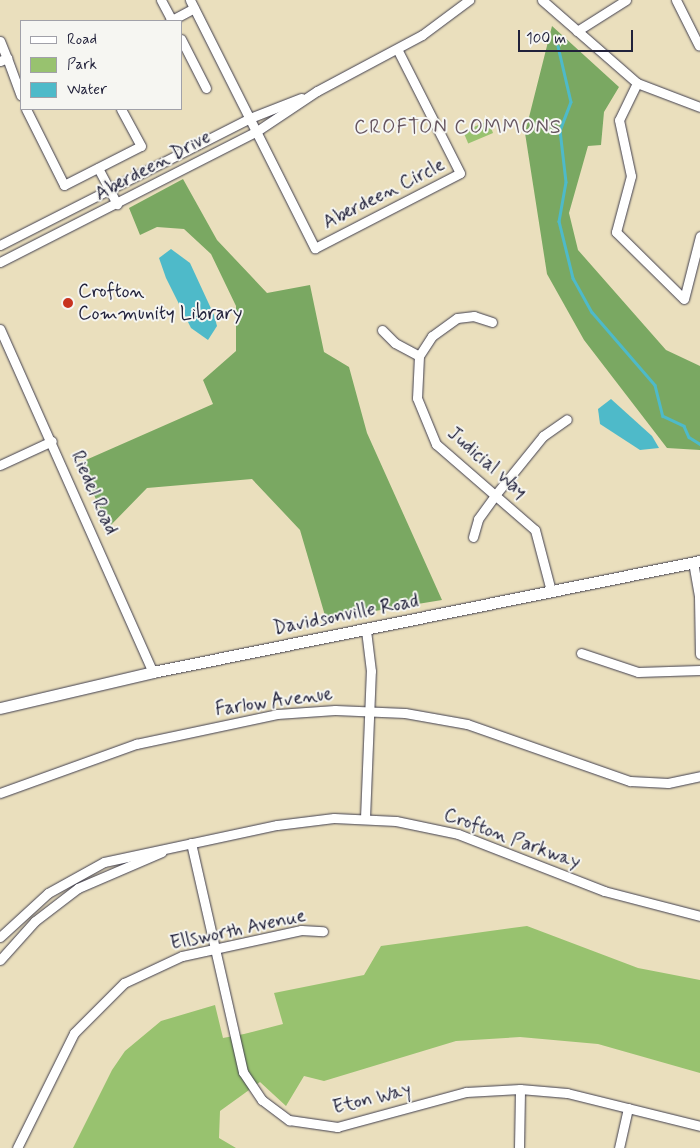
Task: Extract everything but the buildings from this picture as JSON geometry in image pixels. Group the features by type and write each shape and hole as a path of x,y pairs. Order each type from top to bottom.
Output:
{"main road":[{"name":"Davidsonville Road","path":"0,708 153,672 366,630 696,561"}],"street":[{"path":"161,0 171,20"},
{"path":"542,0 637,83 700,107"},
{"path":"577,31 626,0"},
{"path":"676,0 699,46"},
{"name":"Aberdeen Drive","path":"0,246 250,118 317,91 397,49 465,1"},
{"path":"172,20 192,4 257,131"},
{"path":"0,41 4,60 20,94"},
{"path":"182,41 206,88"},
{"name":"Aberdeen Circle","path":"257,131 315,248 460,173 397,49"},
{"path":"637,83 619,120 631,176 616,232 684,298 700,236"},
{"name":"Aberdeen Drive","path":"0,262 118,204 257,131 317,91"},
{"path":"26,110 64,185 141,146 122,110"},
{"path":"98,168 118,204"},
{"path":"382,330 395,343 419,356 449,322 474,316 492,322"},
{"name":"Riedel Road","path":"0,329 52,441 153,672"},
{"name":"Judicial Way","path":"419,356 417,398 431,436 535,530 551,591"},
{"path":"473,538 478,519 542,436 567,420"},
{"path":"0,465 52,441"},
{"path":"696,561 700,654"},
{"path":"365,818 371,660 366,630"},
{"path":"581,653 638,672 700,670"},
{"name":"Farlow Avenue","path":"0,793 105,752 208,728 304,711 370,710 467,724 630,781 668,782 700,776"},
{"name":"Crofton Parkway","path":"0,937 25,910 72,877 136,852 306,820 365,818 458,834 604,891 700,916"},
{"name":"Crofton Parkway","path":"0,960 35,921 78,888 138,860 191,843"},
{"name":"Eton Way","path":"191,843 243,1072 262,1100 289,1120 337,1127 458,1094 520,1089 567,1093 700,1126"},
{"name":"Ellsworth Avenue","path":"17,1148 60,1058 89,1014 145,971 215,948 300,930 323,931"},
{"path":"519,1148 520,1089"},
{"path":"619,1148 628,1108"}],"green space":[{"path":"552,26 619,87 604,112 601,145 588,146 569,213 578,250 666,350 700,366 700,450 667,448 584,340 547,274 525,133"},
{"path":"488,121 493,133 468,144 463,132"},
{"path":"183,179 217,240 267,293 310,285 324,352 349,367 367,433 442,600 326,619 300,530 252,479 147,488 109,527 79,463 213,404 203,380 236,351 236,306 211,254 184,229 157,227 140,235 129,208"},
{"path":"527,926 638,968 700,980 700,1073 598,1044 520,1037 456,1041 324,1081 304,1076 286,1106 260,1082 220,1111 219,1138 236,1148 73,1148 112,1070 125,1051 161,1021 215,1005 223,1038 283,1024 274,993 364,975 381,946"}],"water":[{"path":"171,249 190,263 214,315 217,326 208,340 191,328 166,278 159,258"},
{"path":"611,399 652,436 659,448 640,450 600,424 598,409"}],"waterway":[{"path":"558,46 571,102 560,130 566,182 559,221 573,278 592,312 655,385 663,416 684,426 689,437 700,444"}],"place":[{"name":"Crofton Community Library","path":"68,303"}],"district":[{"name":"CROFTON COMMONS","path":"458,127"}]}
